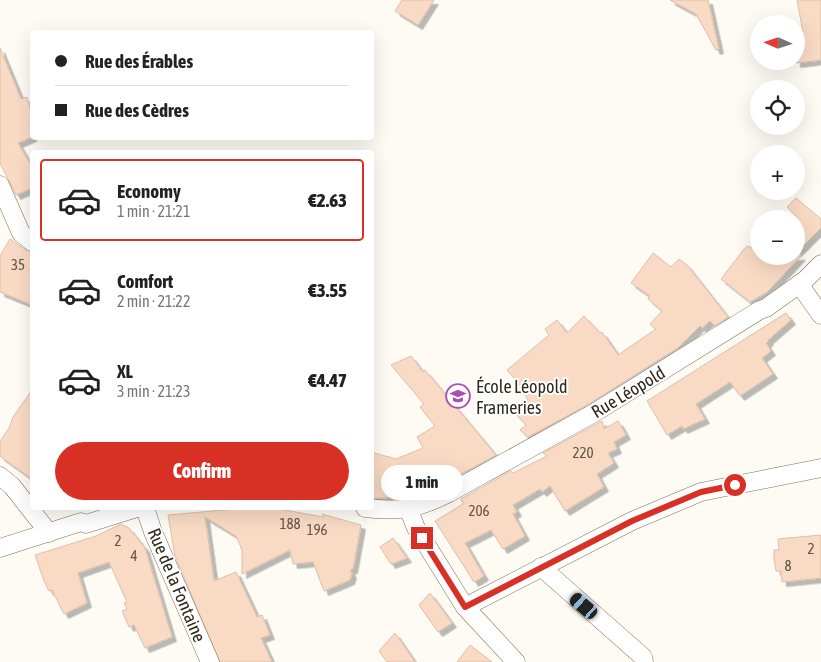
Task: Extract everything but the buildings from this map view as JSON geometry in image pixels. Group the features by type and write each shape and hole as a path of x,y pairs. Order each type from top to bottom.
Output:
{"street":[{"path":"0,185 21,233 30,240"},
{"name":"Rue Léopold","path":"374,509 386,510 424,505 594,413 766,308 799,284 821,264"},
{"path":"799,284 821,314"},
{"path":"465,607 632,521 701,492 821,468"},
{"path":"0,476 12,486 30,510"},
{"path":"408,508 416,528 465,607 516,662"},
{"path":"30,510 48,533"},
{"path":"0,548 81,522 86,524 131,510"},
{"name":"Rue de la Fontaine","path":"146,510 153,532 210,662"},
{"path":"541,567 643,657 644,662"}],"place":[{"name":"École Léopold Frameries","path":"458,396"}],"route":[{"path":"422,538 465,607 632,521 701,492 735,485"}]}
